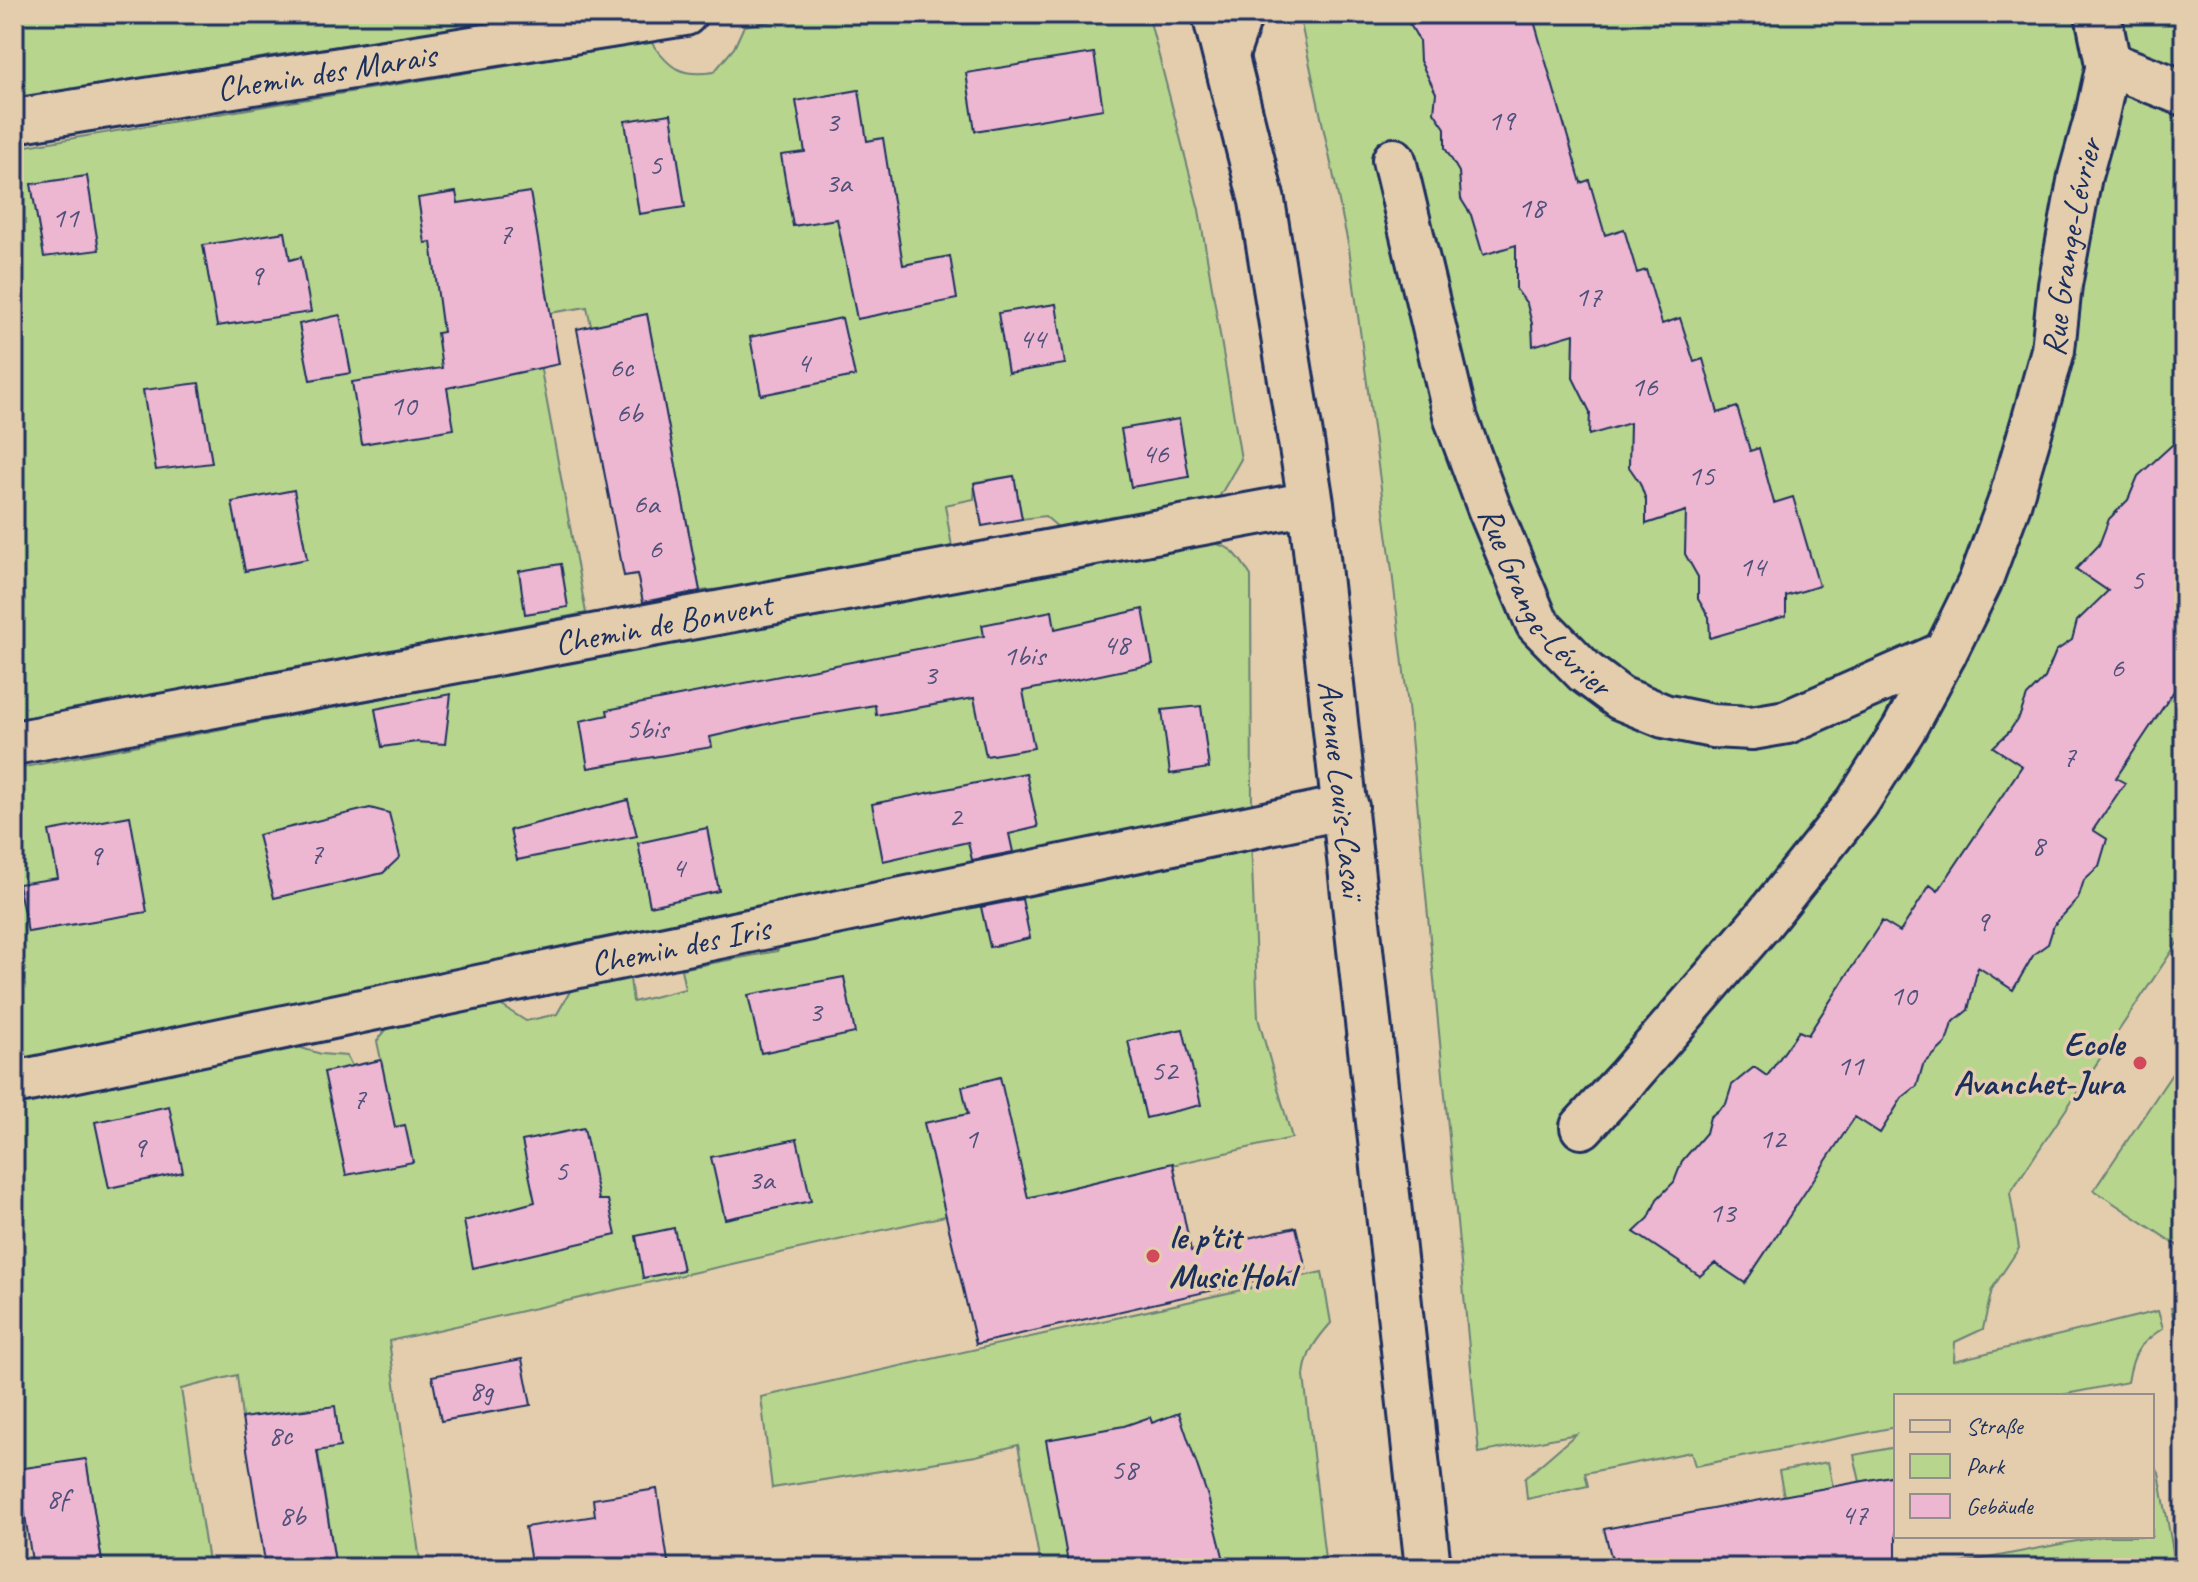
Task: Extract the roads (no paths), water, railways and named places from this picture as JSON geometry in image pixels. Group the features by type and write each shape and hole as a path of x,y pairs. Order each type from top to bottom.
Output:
{"main road":[{"path":"2098,14 2108,64 2184,93"},
{"name":"Avenue Louis-Casaï","path":"1228,27 1262,201 1311,503 1347,807 1428,1568"}],"street":[{"name":"Chemin des Marais","path":"14,121 685,14"},
{"name":"Rue Grange-Lévrier","path":"1582,1127 1761,923 1857,803 1904,729 1945,653 1980,582 2009,504 2034,419 2053,350 2060,285 2080,176 2108,64"},
{"name":"Rue Grange-Lévrier","path":"1394,160 1456,419 1489,508 1537,623 1585,672 1620,698 1664,716 1712,726 1752,728 1787,722 1945,653"},
{"name":"Chemin de Bonvent","path":"14,743 1311,503"},
{"name":"Chemin des Iris","path":"14,1083 1347,807"}],"place":[{"name":"Ecole Avanchet-Jura","path":"2140,1063"},
{"name":"le p'tit Music'Hohl","path":"1153,1256"}]}
